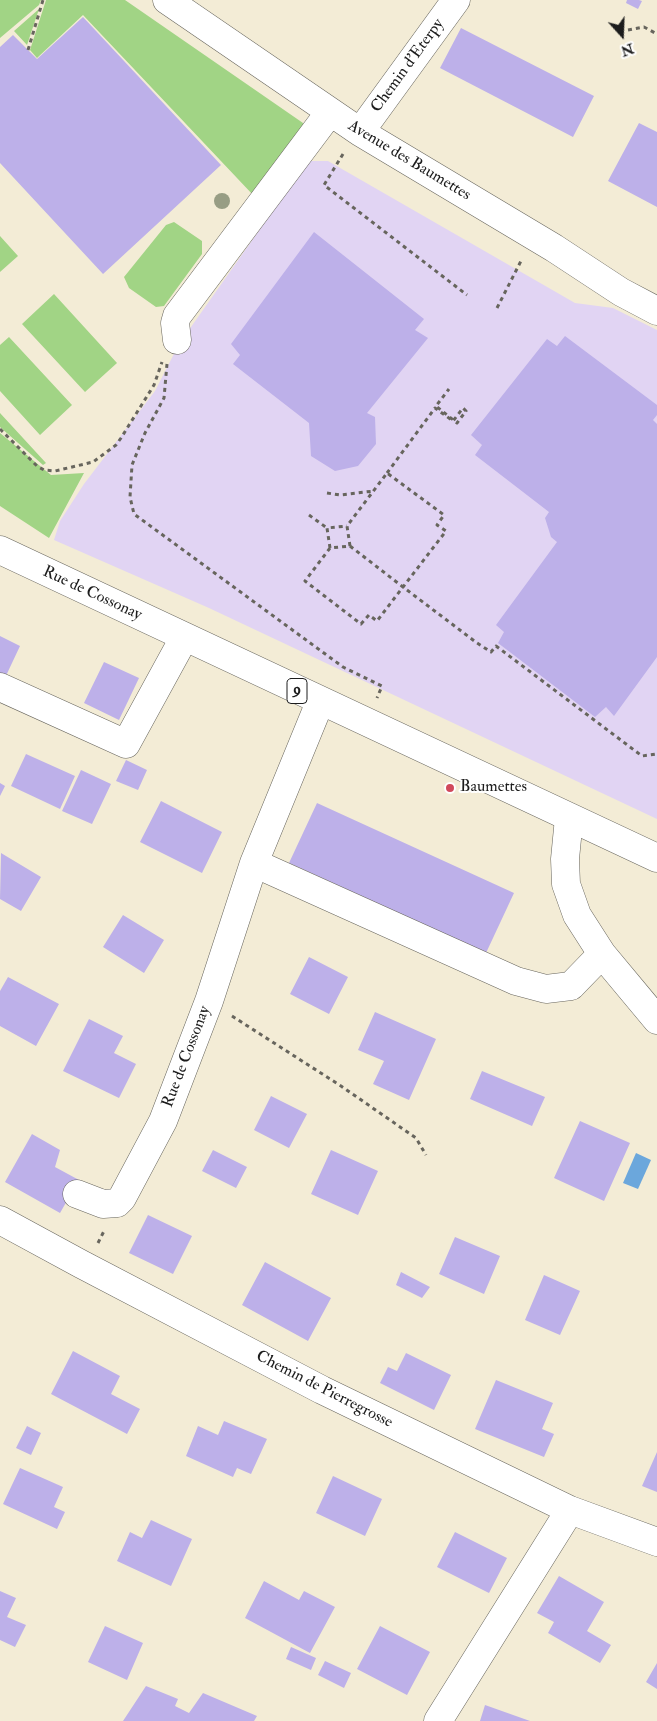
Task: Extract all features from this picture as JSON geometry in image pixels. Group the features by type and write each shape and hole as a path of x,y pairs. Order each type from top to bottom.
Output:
{"street":[{"name":"Avenue des Baumettes","path":"167,0 330,112 354,140 554,248 621,292 657,311"},
{"name":"Chemin d'Eterpy","path":"354,140 456,0"},
{"path":"172,349 177,316 330,112"},
{"name":"Rue de Cossonay","path":"0,550 320,702 657,858"},
{"path":"0,686 126,744 184,638"},
{"name":"Rue de Cossonay","path":"77,1194 110,1205 117,1203 122,1198 163,1121 209,1001 254,863 320,702"},
{"path":"569,818 564,859 566,884 577,915 602,954 657,1020"},
{"path":"254,863 516,982 546,989 571,986 602,954"},
{"name":"Chemin de Pierregrosse","path":"0,1220 80,1264 322,1390 570,1510 657,1542"},
{"path":"438,1721 570,1510"}],"path":[{"path":"28,50 43,0"},
{"path":"628,30 644,27 657,34"},
{"path":"354,140 324,185 467,295"},
{"path":"497,308 525,254"},
{"path":"172,349 164,398 145,433 132,465 130,497 134,514 343,667 382,686 377,698"},
{"path":"0,429 37,466 44,470 55,471 93,462 112,448 121,438 154,385 160,366"},
{"path":"350,546 347,526 435,408 453,421 458,414 462,408 466,411 457,422 450,417 443,412 436,406 449,390"},
{"path":"327,528 330,548 306,581 361,624 369,615 376,621 446,531 437,524 444,515 387,473"},
{"path":"327,493 340,495 374,491"},
{"path":"309,515 327,528 347,526"},
{"path":"330,548 350,546 491,652 496,646 642,756 657,754"},
{"path":"209,1001 341,1086 416,1138 426,1154"},
{"path":"95,1250 108,1224"}],"shaded area":[{"path":"308,161 328,161 575,303 613,308 657,330 657,819 209,608 54,540 60,521 84,484 155,391 179,344"}],"green space":[{"path":"0,0 41,0 39,5 0,38"},
{"path":"46,0 125,0 303,123 304,127 254,196 83,15 37,58 30,50"},
{"path":"39,9 27,45 14,31"},
{"path":"174,222 202,241 202,254 164,306 156,307 129,288 124,277 166,225"},
{"path":"0,236 18,256 0,272"},
{"path":"54,294 117,363 85,392 22,324"},
{"path":"9,337 72,405 40,435 0,391 0,345"},
{"path":"0,413 46,463 43,465 0,427"},
{"path":"0,433 51,475 84,473 49,538 0,506"}],"water":[{"path":"636,1153 651,1160 638,1189 623,1183"}],"building":[{"path":"627,0 642,1 638,9 626,3"},
{"path":"83,17 221,165 103,274 0,163 0,47 13,35 37,59"},
{"path":"461,28 594,96 573,137 440,68"},
{"path":"639,123 657,132 657,207 608,181"},
{"path":"314,232 424,319 415,330 428,338 367,413 375,417 376,444 358,466 335,471 311,456 309,423 233,364 240,355 231,344"},
{"path":"565,336 657,405 657,415 653,420 657,424 657,657 614,716 606,707 595,717 498,643 504,632 496,625 557,542 551,537 545,518 549,512 475,455 482,445 471,435 547,339 557,346"},
{"path":"0,636 20,646 4,680 0,678"},
{"path":"104,662 139,678 119,720 84,703"},
{"path":"26,754 75,776 60,809 11,786"},
{"path":"126,760 147,770 138,790 116,781"},
{"path":"81,770 111,784 92,824 62,811"},
{"path":"0,783 5,786 0,796"},
{"path":"161,801 222,832 202,873 140,842"},
{"path":"317,803 514,893 486,953 289,863"},
{"path":"1,853 41,877 21,911 0,899"},
{"path":"123,915 164,940 144,973 103,947"},
{"path":"309,957 348,977 329,1014 290,994"},
{"path":"8,977 59,1004 36,1046 0,1026 0,991"},
{"path":"375,1012 436,1039 409,1100 373,1084 384,1061 358,1050"},
{"path":"89,1019 123,1036 114,1053 136,1064 119,1098 63,1071"},
{"path":"482,1071 545,1097 532,1126 470,1099"},
{"path":"271,1096 307,1114 289,1148 254,1130"},
{"path":"580,1121 630,1143 604,1201 554,1178"},
{"path":"32,1134 60,1150 55,1167 79,1180 60,1213 5,1182"},
{"path":"213,1150 247,1167 236,1188 202,1171"},
{"path":"331,1150 378,1171 358,1215 311,1194"},
{"path":"148,1215 192,1236 173,1274 129,1253"},
{"path":"455,1237 500,1256 484,1294 439,1274"},
{"path":"265,1262 331,1298 308,1341 242,1305"},
{"path":"401,1272 430,1287 422,1298 396,1285"},
{"path":"544,1275 580,1291 560,1335 525,1320"},
{"path":"73,1351 120,1376 111,1394 140,1409 127,1434 51,1394"},
{"path":"406,1353 451,1375 434,1410 380,1383 388,1367 397,1371"},
{"path":"496,1380 553,1403 542,1429 554,1434 544,1457 475,1429"},
{"path":"224,1421 267,1439 251,1474 237,1468 233,1477 186,1456 198,1426 218,1435"},
{"path":"27,1426 41,1433 31,1455 16,1448"},
{"path":"657,1452 657,1492 642,1486"},
{"path":"20,1468 63,1487 54,1507 65,1512 57,1529 3,1504"},
{"path":"333,1476 382,1499 365,1536 316,1513"},
{"path":"151,1520 192,1539 171,1586 117,1561 130,1532 142,1538"},
{"path":"455,1532 507,1558 489,1593 437,1567"},
{"path":"559,1576 604,1602 587,1631 611,1645 600,1663 548,1633 554,1622 537,1613"},
{"path":"264,1581 299,1600 304,1591 335,1607 310,1653 245,1618"},
{"path":"0,1591 16,1598 7,1617 26,1625 15,1647 0,1640"},
{"path":"105,1626 143,1643 127,1680 88,1662"},
{"path":"380,1626 430,1652 407,1695 357,1669"},
{"path":"291,1647 316,1658 311,1670 286,1659"},
{"path":"325,1661 351,1673 344,1688 318,1675"},
{"path":"657,1663 657,1689 646,1682"},
{"path":"146,1686 178,1699 175,1706 189,1713 203,1693 257,1716 254,1721 123,1721"},
{"path":"485,1705 530,1721 480,1721"}],"place":[{"name":"Baumettes","path":"450,788"}]}
